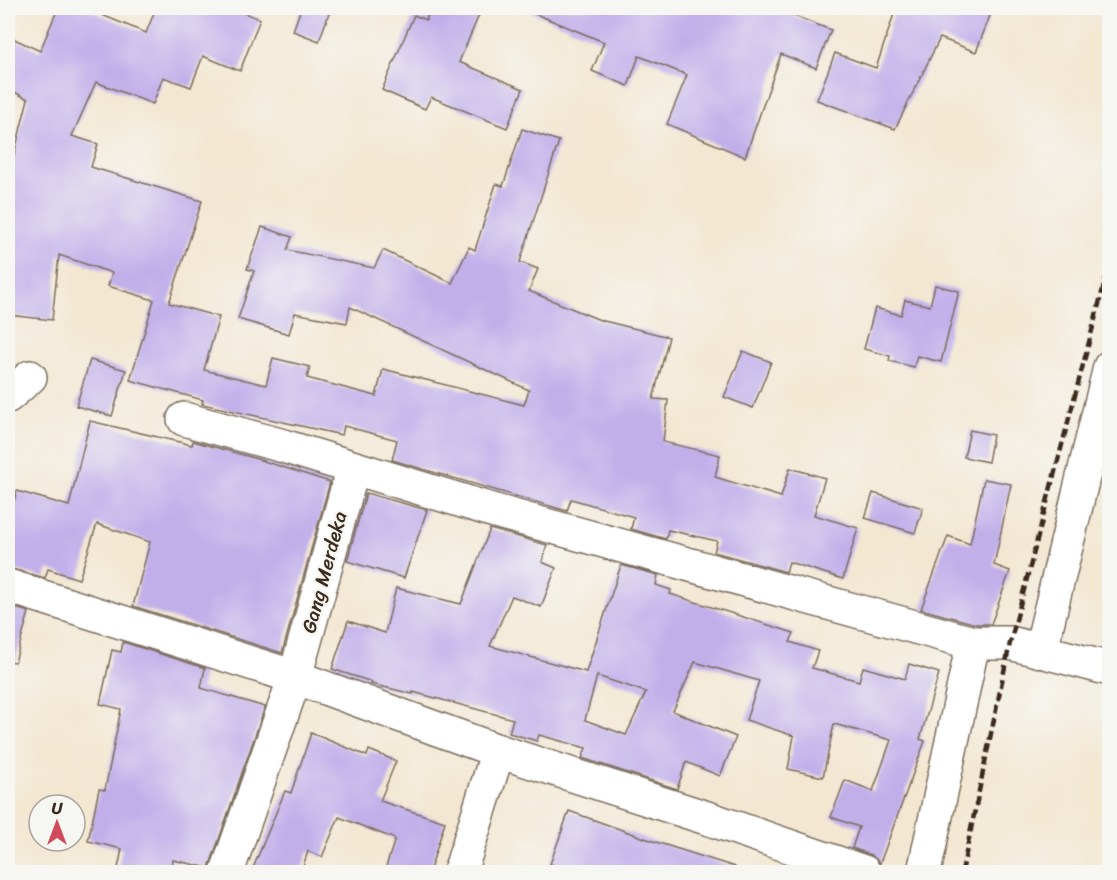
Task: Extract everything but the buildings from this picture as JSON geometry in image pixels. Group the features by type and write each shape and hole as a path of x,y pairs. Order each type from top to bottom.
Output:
{"street":[{"path":"1041,649 1110,367"},
{"path":"184,419 495,511 973,643 1010,643 1041,649 1110,669"},
{"name":"Gang Merdeka","path":"227,873 295,677 352,468"},
{"path":"8,586 295,677 498,751 713,820 864,873"},
{"path":"924,873 973,643"},
{"path":"460,873 498,751"}],"railway":[{"path":"962,872 1010,643 1110,262"}]}
